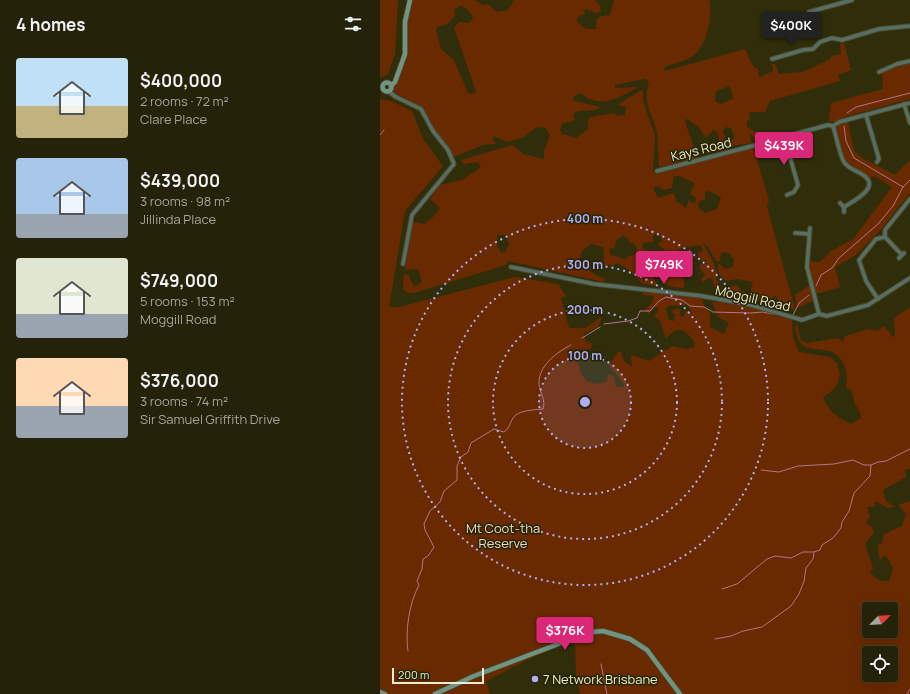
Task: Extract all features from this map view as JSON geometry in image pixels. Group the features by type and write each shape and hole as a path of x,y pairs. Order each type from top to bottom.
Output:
{"main road":[{"path":"385,87 397,76 405,54 405,22 410,0"},
{"path":"435,694 474,676 566,641 593,632 603,631 623,636 643,646 680,694"},
{"path":"380,692 385,694"}],"street":[{"path":"809,12 852,0"},
{"path":"772,59 803,50 812,49 820,42 832,38 842,40 879,29 910,26"},
{"path":"880,72 910,60"},
{"path":"385,87 396,98 421,109 433,131 448,150 454,164 412,215 403,264"},
{"name":"Kays Road","path":"657,171 781,139 785,140 791,135 828,125 833,126 839,122 910,103"},
{"path":"904,104 910,124"},
{"path":"866,115 879,159 877,162"},
{"path":"833,126 844,162 850,168 861,174 868,182 866,192 862,197 844,207"},
{"path":"785,140 798,185 794,192 787,195"},
{"path":"902,255 885,237 885,230 910,199"},
{"path":"840,203 844,207 844,212"},
{"path":"810,228 807,269 819,314"},
{"path":"795,233 809,234"},
{"path":"878,299 866,281 859,260 876,239 885,237"},
{"name":"Moggill Road","path":"511,267 594,284 702,296 751,305 802,320 819,314 827,316 868,305 910,278"}],"green space":[{"path":"380,0 398,0 395,54 388,74 380,78"},
{"path":"412,0 475,0 483,5 489,4 496,12 508,10 514,0 595,0 600,6 601,12 596,13 586,9 584,11 585,14 579,16 576,21 586,29 596,29 597,19 601,16 610,15 614,0 709,0 710,14 708,30 702,45 690,58 664,67 665,71 745,49 753,66 759,70 758,73 760,77 773,71 772,64 775,64 779,74 803,72 830,59 831,56 841,54 840,44 844,43 851,70 838,75 840,81 770,101 765,112 750,112 749,115 751,121 747,120 747,127 753,131 762,133 765,138 757,140 750,134 751,143 731,146 731,140 735,138 731,128 726,127 723,131 728,150 707,152 707,146 719,141 718,133 713,130 706,138 699,127 687,119 685,120 694,148 695,158 659,167 657,133 646,97 649,85 647,80 644,79 615,85 615,88 638,87 609,100 595,101 580,93 573,97 574,101 601,107 594,110 576,112 573,114 575,120 562,124 560,130 562,134 576,138 588,129 588,121 590,117 615,113 616,116 625,115 626,107 617,105 642,90 647,113 655,135 653,172 753,147 769,200 767,207 795,309 787,309 775,296 766,302 724,294 727,288 736,285 742,291 750,294 753,282 737,279 726,281 719,274 718,264 725,269 733,267 734,259 728,252 721,253 720,261 716,261 708,247 702,242 714,263 717,275 716,279 723,291 720,294 716,293 712,279 709,278 703,282 701,279 705,275 700,269 700,264 707,264 705,261 699,260 698,253 703,251 701,245 681,248 674,254 676,263 684,280 684,288 666,285 663,280 659,264 672,265 670,261 666,261 668,255 666,251 657,244 663,241 656,233 653,236 653,242 643,243 642,246 646,251 651,251 652,264 649,270 658,286 641,283 624,266 616,263 613,266 609,264 605,266 603,247 591,244 582,251 579,262 600,277 604,278 604,282 508,261 506,265 414,293 405,291 403,289 404,274 408,275 414,286 419,285 422,281 418,269 405,270 413,222 424,224 433,217 440,208 430,199 440,185 462,180 481,167 478,162 464,164 461,160 513,145 523,154 544,159 544,151 550,136 546,128 537,127 524,137 508,142 494,136 492,138 496,144 483,145 454,157 438,135 423,108 394,92 393,89 407,53 408,20","holes":["460,6 465,7 473,18 469,23 459,22 454,28 476,91 474,94 468,93 454,60 441,49 436,30 438,26 450,22 455,15 454,10","730,86 733,99 720,104 715,101 716,91","674,176 679,176 695,183 690,194 695,197 696,202 692,203 689,200 686,208 676,201 674,193 658,198 653,188 658,186 663,190 672,188","709,191 721,197 717,209 705,213 698,207 699,201 705,200 705,192","497,235 506,235 509,245 505,252 501,253 497,244","623,235 629,240 630,244 632,242 636,246 638,254 629,256 625,259 611,255 609,249 615,247 616,241"]},
{"path":"910,62 910,99 847,116 833,122 829,121 831,103 883,89 882,73 895,66"},
{"name":"Mt Coot-tha Reserve","path":"380,99 391,101 412,111 424,140 443,166 405,211 389,307 399,307 515,277 558,284 566,296 561,298 569,328 586,328 602,316 598,327 583,334 586,341 593,344 590,349 575,349 581,373 587,381 596,384 607,382 608,374 614,377 616,387 623,387 624,385 609,365 618,352 621,352 624,361 632,367 631,355 649,361 660,354 662,350 667,350 672,346 687,349 694,347 695,343 688,334 681,330 674,331 666,339 660,321 654,316 658,311 658,308 654,306 649,315 645,310 652,303 654,296 643,295 642,292 702,298 704,306 710,313 710,327 724,334 729,323 718,317 712,302 729,302 778,316 783,315 792,319 793,337 799,352 830,357 837,363 840,374 837,384 833,390 823,397 828,407 834,414 851,424 861,418 854,401 852,391 846,387 847,376 842,361 838,356 829,351 802,345 799,341 795,328 797,324 801,340 807,343 838,338 843,342 845,336 868,329 878,331 883,326 889,331 891,336 895,337 894,318 910,307 910,469 905,470 906,477 883,490 886,501 895,507 888,508 875,501 874,507 867,507 870,516 866,523 872,527 874,533 865,544 873,568 870,573 879,580 889,581 893,569 887,557 882,556 882,560 879,557 878,545 882,543 884,534 902,526 906,514 898,505 910,501 910,694 580,694 576,676 575,640 529,659 486,681 490,694 380,694","holes":["688,305 692,313 686,310 683,317 679,315 681,310 678,308 671,311 675,315 674,321 669,320 666,309 668,306"]},
{"path":"848,122 854,151 862,158 895,175 910,160 910,193 882,228 856,255 835,267 840,287 816,294 812,301 797,308 795,295 810,285 812,278 808,261 820,262 831,251 853,239 892,187 874,176 868,179 852,167 844,158 836,128 838,125"}],"waterway":[{"path":"847,113 856,107 910,93"},
{"path":"844,126 846,141 854,158 903,187"},
{"path":"380,135 384,130"},
{"path":"816,286 821,275 832,268 839,258 878,224 893,206 903,187 910,180"},
{"path":"793,315 799,303 809,295"},
{"path":"604,324 628,321 637,318 640,311 650,311 659,301 666,297 682,300 690,306 704,307 713,312 763,312 778,315"},
{"path":"582,338 600,327"},
{"path":"408,651 407,635 410,609 419,585 417,581 422,569 423,559 428,556 434,547 425,530 424,524 430,511 440,502 444,491 457,480 457,466 461,457 468,452 471,443 494,429 504,432 515,415 519,413 543,409 544,406 539,384 542,371 549,360 571,345"},
{"path":"761,470 779,472 798,466 834,464 853,460 864,465 871,465 886,461 910,449"},
{"path":"722,589 737,584 767,559 775,556 791,558 803,552 814,552 820,550 822,545 833,538 841,528 842,522 849,511 854,493 870,476 871,465"},
{"path":"715,639 762,627 791,606 799,594 804,581 806,568 813,559 814,553"},
{"path":"601,664 607,694"},
{"path":"907,694 910,689"}],"place":[{"name":"7 Network Brisbane","path":"535,679"}]}
